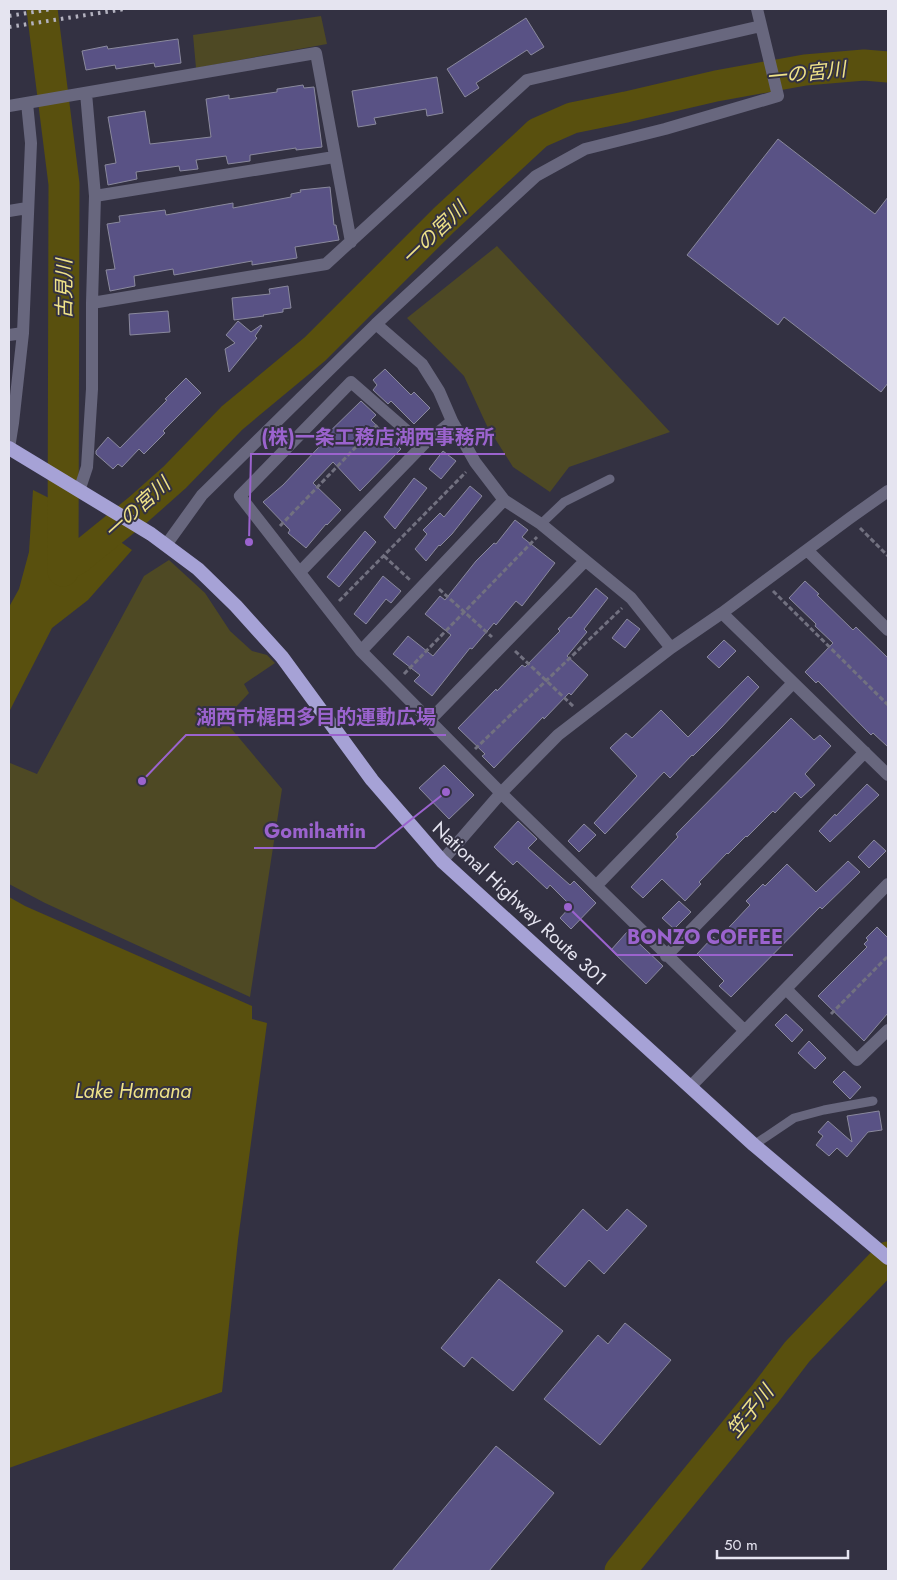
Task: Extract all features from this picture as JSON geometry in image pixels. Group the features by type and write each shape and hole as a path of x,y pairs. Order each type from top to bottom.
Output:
{"highway":[{"name":"National Highway Route 301","path":"9,448 151,534 198,569 236,606 282,657 372,780 442,861 692,1086 754,1145 888,1258"}],"street":[{"path":"166,545 202,495 376,324 536,176 584,149 778,96 757,9"},
{"path":"92,303 326,264 527,80 761,26"},
{"path":"9,106 316,53 351,242"},
{"path":"75,489 87,467 92,389 95,196 86,93"},
{"path":"9,448 23,333 31,102"},
{"path":"95,196 334,157"},
{"path":"9,211 27,208"},
{"path":"376,324 422,364 439,390 452,421 475,462 504,500 544,526 631,598 671,648"},
{"path":"9,335 23,333"},
{"path":"423,446 351,382 240,496 361,651 501,793 745,1031"},
{"path":"300,572 423,446 452,421"},
{"path":"442,861 501,793 558,735 671,648 722,613 888,491"},
{"path":"361,651 504,500"},
{"path":"807,550 888,630"},
{"path":"429,721 585,561"},
{"path":"722,613 888,775"},
{"path":"597,886 793,683"},
{"path":"666,956 865,752"},
{"path":"692,1086 888,884"},
{"path":"786,989 857,1060 888,1030"}],"lane":[{"path":"544,526 564,502 610,479"},
{"path":"754,1145 794,1118 824,1110 873,1101"}],"path":[{"path":"271,535 388,415"},
{"path":"330,610 475,462"},
{"path":"850,518 888,556"},
{"path":"394,684 465,612 544,526"},
{"path":"384,556 420,589"},
{"path":"429,580 546,680 583,716"},
{"path":"764,582 888,705"},
{"path":"466,758 631,598"},
{"path":"821,1024 888,956"}],"shaded area":[{"path":"321,16 327,44 196,68 193,35"},
{"path":"497,246 670,432 569,467 550,492 513,467 487,426 464,376 407,318"},
{"path":"169,560 205,593 230,631 252,651 267,655 275,663 244,684 249,693 224,720 282,789 250,997 45,903 9,884 9,765 10,763 37,774 144,576"}],"water":[{"path":"33,490 61,504 60,537 65,548 70,553 105,531 132,550 88,600 52,628 9,712 9,607 19,589 29,552"},
{"name":"Lake Hamana","path":"9,897 25,906 252,1006 252,1019 267,1023 238,1240 222,1392 9,1468"}],"building":[{"path":"526,18 544,47 531,55 527,50 476,83 479,88 465,97 447,69"},
{"path":"178,39 181,63 155,67 154,63 116,69 115,65 86,70 82,51 107,46 108,49"},
{"path":"437,77 443,113 427,116 426,109 374,118 376,124 358,127 352,91"},
{"path":"303,85 304,88 314,87 322,147 296,150 296,148 250,155 250,161 228,164 226,156 196,160 198,169 180,171 179,166 136,172 137,179 108,185 105,165 116,163 108,117 145,111 150,144 211,137 206,99 229,95 229,99 277,92 277,89"},
{"path":"778,139 875,214 888,197 888,383 881,392 784,317 778,325 687,255"},
{"path":"330,187 334,225 336,225 339,240 295,247 297,258 252,265 252,261 174,275 173,269 134,276 135,286 110,291 106,270 115,269 107,224 120,222 119,216 165,210 166,215 233,203 233,208 291,197 291,194 301,192 300,190"},
{"path":"288,286 291,308 283,309 283,312 264,316 234,320 232,298 270,294 269,289"},
{"path":"168,311 170,332 130,335 129,314"},
{"path":"238,321 251,332 262,326 255,336 257,338 229,372 225,349 235,343 226,335"},
{"path":"385,369 411,395 414,392 430,408 414,424 391,401 388,404 373,390 377,385 373,380"},
{"path":"186,378 201,393 163,431 165,433 144,454 139,449 122,467 118,464 113,469 96,454 96,451 108,437 120,448"},
{"path":"361,401 376,415 371,420 401,449 360,491 333,462 313,483 341,510 326,524 306,548 288,533 290,530 263,502 283,485 319,447 316,445"},
{"path":"443,451 456,461 441,479 429,469"},
{"path":"414,478 427,488 395,529 384,517"},
{"path":"470,486 482,496 452,534 439,545 426,561 415,549 427,534 423,530 440,513 444,517"},
{"path":"515,520 528,530 522,537 555,563 522,606 516,601 496,625 494,623 472,649 470,648 432,696 414,681 420,675 393,654 408,636 433,656 451,635 425,614 440,596 445,600 476,561 494,543 496,544"},
{"path":"365,531 376,542 339,587 327,577"},
{"path":"383,576 401,591 391,603 386,599 366,624 354,614"},
{"path":"805,581 853,630 856,627 888,658 888,747 873,733 871,735 818,681 816,683 805,672 833,643 789,598"},
{"path":"596,588 608,598 584,629 587,632 567,656 588,675 571,695 569,693 544,719 543,717 494,768 482,756 485,754 458,728 522,665 525,667 560,631 558,629 569,617 571,618"},
{"path":"627,619 640,629 625,648 612,638"},
{"path":"724,640 736,651 719,668 707,657"},
{"path":"748,676 759,687 721,728 670,778 664,772 605,834 594,823 637,776 610,748 626,733 632,738 661,710 688,737"},
{"path":"791,718 814,740 820,735 831,746 805,774 815,785 801,798 795,792 775,813 773,811 747,837 727,853 699,882 701,884 685,901 662,879 643,898 631,887 678,837 676,834"},
{"path":"444,765 474,795 449,819 419,788"},
{"path":"867,784 879,795 830,842 819,831"},
{"path":"518,821 537,839 528,848 570,885 574,881 596,903 571,929 560,918 571,906 550,885 547,889 517,861 513,865 494,847"},
{"path":"584,824 596,835 579,852 568,841"},
{"path":"874,840 886,851 869,868 858,857"},
{"path":"848,861 860,872 822,909 820,907 731,997 719,986 724,981 697,954 713,937 717,940 750,905 746,901 763,884 765,886 787,864 816,892"},
{"path":"679,901 691,912 674,929 662,918"},
{"path":"877,927 888,938 888,1013 864,1041 818,996 867,947 864,944 868,940 866,938"},
{"path":"627,932 663,966 646,984 611,950"},
{"path":"786,1014 803,1030 792,1042 775,1025"},
{"path":"809,1041 826,1058 815,1069 798,1053"},
{"path":"844,1071 861,1087 850,1099 833,1082"},
{"path":"879,1111 882,1130 868,1132 847,1157 837,1148 829,1156 816,1145 823,1136 818,1132 828,1121 852,1142 847,1116"},
{"path":"583,1209 607,1231 627,1209 647,1226 604,1274 589,1260 565,1287 536,1262"},
{"path":"499,1279 563,1331 513,1391 472,1357 464,1367 441,1348"},
{"path":"625,1323 671,1360 600,1445 544,1399 598,1335 608,1344"},
{"path":"496,1446 554,1493 489,1571 392,1571"}],"waterway":[{"name":"古見川","path":"42,9 64,184 63,571"},
{"name":"一の宮川","path":"76,560 139,509 175,477 232,418 315,349 444,220 538,133 572,118 716,86 805,70 864,65 888,67"},
{"name":"笠子川","path":"620,1571 765,1394 797,1352 888,1257"}],"railway":[{"path":"9,16 52,9"},
{"path":"9,27 125,9"}],"place":[{"name":"(株)一条工務店湖西事務所","path":"249,542"},
{"name":"湖西市梶田多目的運動広場","path":"142,781"},
{"name":"Gomihattin","path":"446,792"},
{"name":"BONZO COFFEE","path":"568,907"}]}
